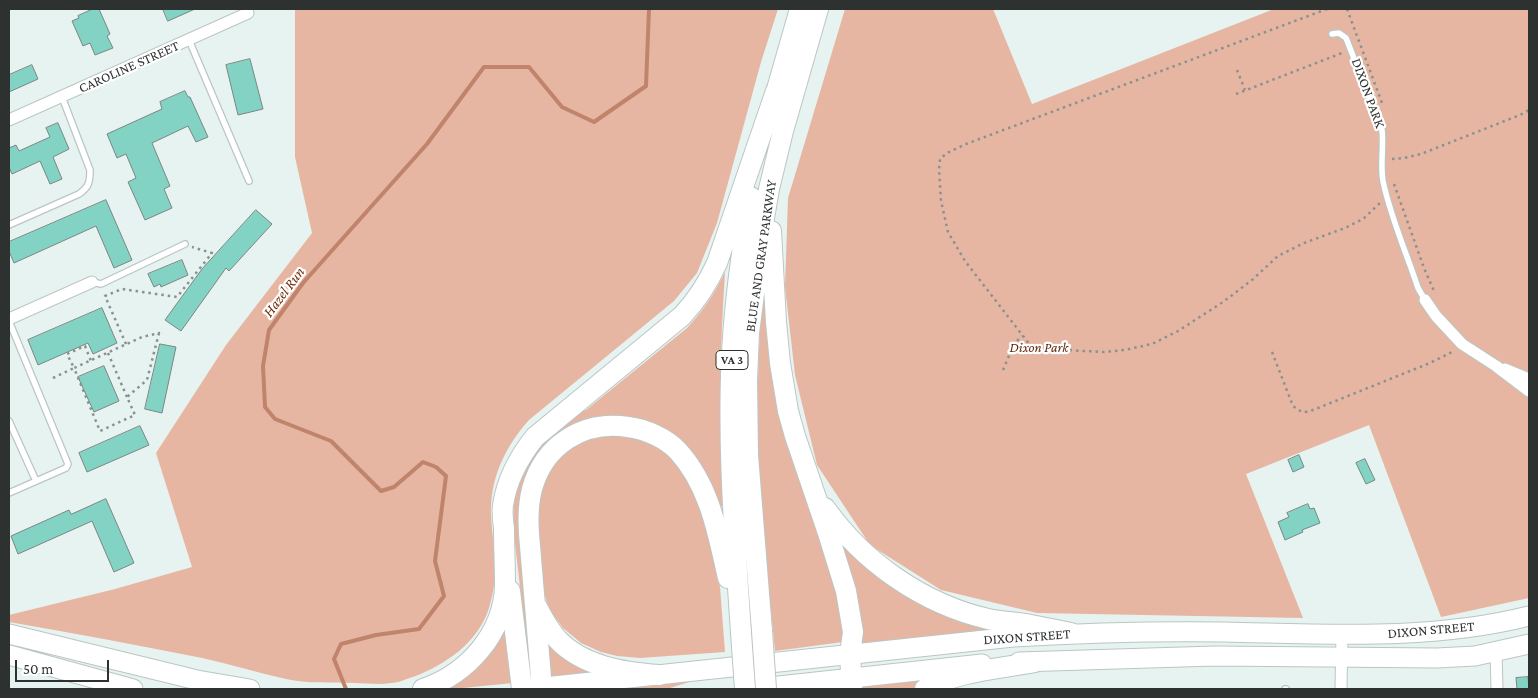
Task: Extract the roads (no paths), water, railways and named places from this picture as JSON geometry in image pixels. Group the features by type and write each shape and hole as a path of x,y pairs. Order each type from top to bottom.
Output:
{"highway":[{"name":"BLUE AND GRAY PARKWAY","path":"745,689 731,455 732,351 736,294 754,180 776,91 800,9"},
{"name":"BLUE AND GRAY PARKWAY","path":"766,689 748,456 750,333 754,286 769,189 783,131 818,9"},
{"path":"422,689 433,686 452,675 478,654 491,637 498,621 505,587 503,506 508,484 515,466 525,449 535,437 682,316 695,302 707,284 717,263 776,91"},
{"path":"769,189 776,322 780,363 788,411 794,436 846,591 853,632 850,654 852,683"},
{"path":"533,689 535,603 528,520 529,502 539,471 548,457 572,436 586,429 601,425 636,428 666,442 677,450 696,476 714,517 741,633"},
{"path":"813,490 841,528 862,550 884,569 924,594 963,612 989,619 1026,624 1071,634"},
{"path":"505,560 510,595 533,689"},
{"path":"535,603 547,626 557,639 585,660 610,668 659,675"},
{"path":"925,689 961,675 1035,662"}],"main road":[{"name":"DIXON STREET","path":"533,689 1013,637 1071,634 1222,632 1342,635 1433,632 1498,623 1529,616"},
{"path":"9,634 197,680 250,689"},
{"name":"DIXON STREET","path":"745,689 852,683 991,662 1215,656 1437,658 1475,656 1529,644"},
{"path":"9,655 92,681 133,689"}],"street":[{"name":"CAROLINE STREET","path":"9,120 248,13"},
{"path":"9,320 92,282"},
{"name":"DIXON PARK","path":"1425,300 1449,331 1462,344 1496,366 1529,391"},
{"name":"DIXON PARK","path":"1496,366 1529,379"},
{"path":"1341,689 1342,635"},
{"path":"1496,651 1497,689"}],"lane":[{"name":"DIXON PARK","path":"1332,34 1343,34 1346,38 1382,130 1384,142 1383,179 1388,201 1418,288 1425,300"},
{"path":"189,40 249,181"},
{"path":"9,225 79,194 90,184 90,170 62,97"},
{"path":"92,282 101,284 185,244"},
{"path":"9,320 68,464 66,468 9,493"},
{"path":"9,421 36,481"}],"waterway":[{"name":"Hazel Run","path":"346,689 334,659 341,644 376,635 419,629 444,596 435,561 446,476 436,467 423,462 394,487 381,491 331,441 275,419 265,407 263,366 269,330 303,283 427,144 484,67 529,67 562,107 594,122 646,86 649,9"}],"park label":[{"name":"Dixon Park","path":"1039,348"}]}
